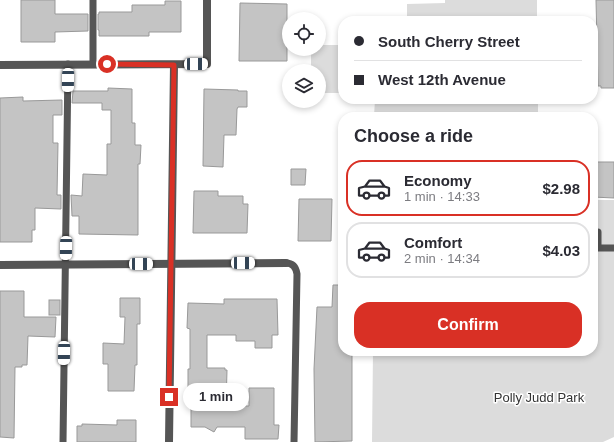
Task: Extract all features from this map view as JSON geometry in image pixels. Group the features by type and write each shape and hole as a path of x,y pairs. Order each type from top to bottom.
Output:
{"street":[{"path":"0,65 207,64 207,0"},
{"path":"168,442 174,65"},
{"path":"0,265 286,263"}],"lane":[{"path":"93,0 93,64"},
{"path":"63,442 68,64"},
{"path":"598,232 598,248 614,248"},
{"path":"286,263 293,265 297,274 294,442"}],"green space":[{"path":"445,0 537,0 537,16 407,16 407,4 445,3"},
{"path":"326,45 338,45 338,93 326,93 326,64 311,64 311,56 326,56"},
{"path":"375,104 538,104 538,112 374,112"},
{"name":"Polly Judd Park","path":"598,200 614,200 614,437 603,442 372,442 373,356 598,356"}],"building":[{"path":"21,0 55,0 55,14 88,14 88,31 55,32 55,42 21,42"},
{"path":"596,0 614,0 614,88 601,88 601,86 598,86 598,16 596,16"},
{"path":"165,1 181,1 181,32 149,32 149,36 99,36 99,12 132,12 132,5 165,5"},
{"path":"240,3 287,4 287,12 282,12 282,56 287,56 287,61 239,61"},
{"path":"108,88 132,89 132,123 135,123 135,145 141,145 140,164 138,164 138,235 79,234 79,216 72,216 71,195 82,196 83,174 107,175 107,144 111,144 111,110 102,110 102,103 72,103 73,91 108,91"},
{"path":"204,89 247,91 247,107 238,107 237,109 236,135 224,135 223,167 203,166"},
{"path":"23,97 23,101 62,100 62,115 53,115 53,143 58,143 57,195 61,195 61,209 35,208 35,230 32,230 32,242 0,242 0,98"},
{"path":"598,162 614,162 614,198 598,197"},
{"path":"291,169 306,169 305,185 291,185"},
{"path":"194,191 218,191 218,196 243,196 243,204 248,204 247,233 193,233"},
{"path":"299,199 332,199 331,241 298,241"},
{"path":"333,285 338,285 338,356 352,356 352,441 315,442 314,369 317,307 332,307"},
{"path":"0,291 24,291 24,317 56,317 55,337 28,336 27,365 15,367 14,438 0,437"},
{"path":"120,298 140,298 140,324 137,324 137,365 135,365 134,391 108,391 108,364 103,364 103,343 124,344 125,317 120,317"},
{"path":"224,299 277,299 278,335 272,335 272,348 255,348 255,341 236,341 236,335 207,335 207,368 225,368 225,370 227,370 226,406 249,406 249,388 274,388 274,425 279,425 278,439 245,439 245,427 217,427 214,432 205,427 191,427 191,390 188,389 188,369 190,369 190,329 187,328 188,303 224,304"},
{"path":"49,300 60,300 60,315 49,315"},
{"path":"117,420 136,420 136,442 77,442 77,426 82,426 82,424 117,425"}],"route":[{"path":"107,64 174,65 169,397"}]}
